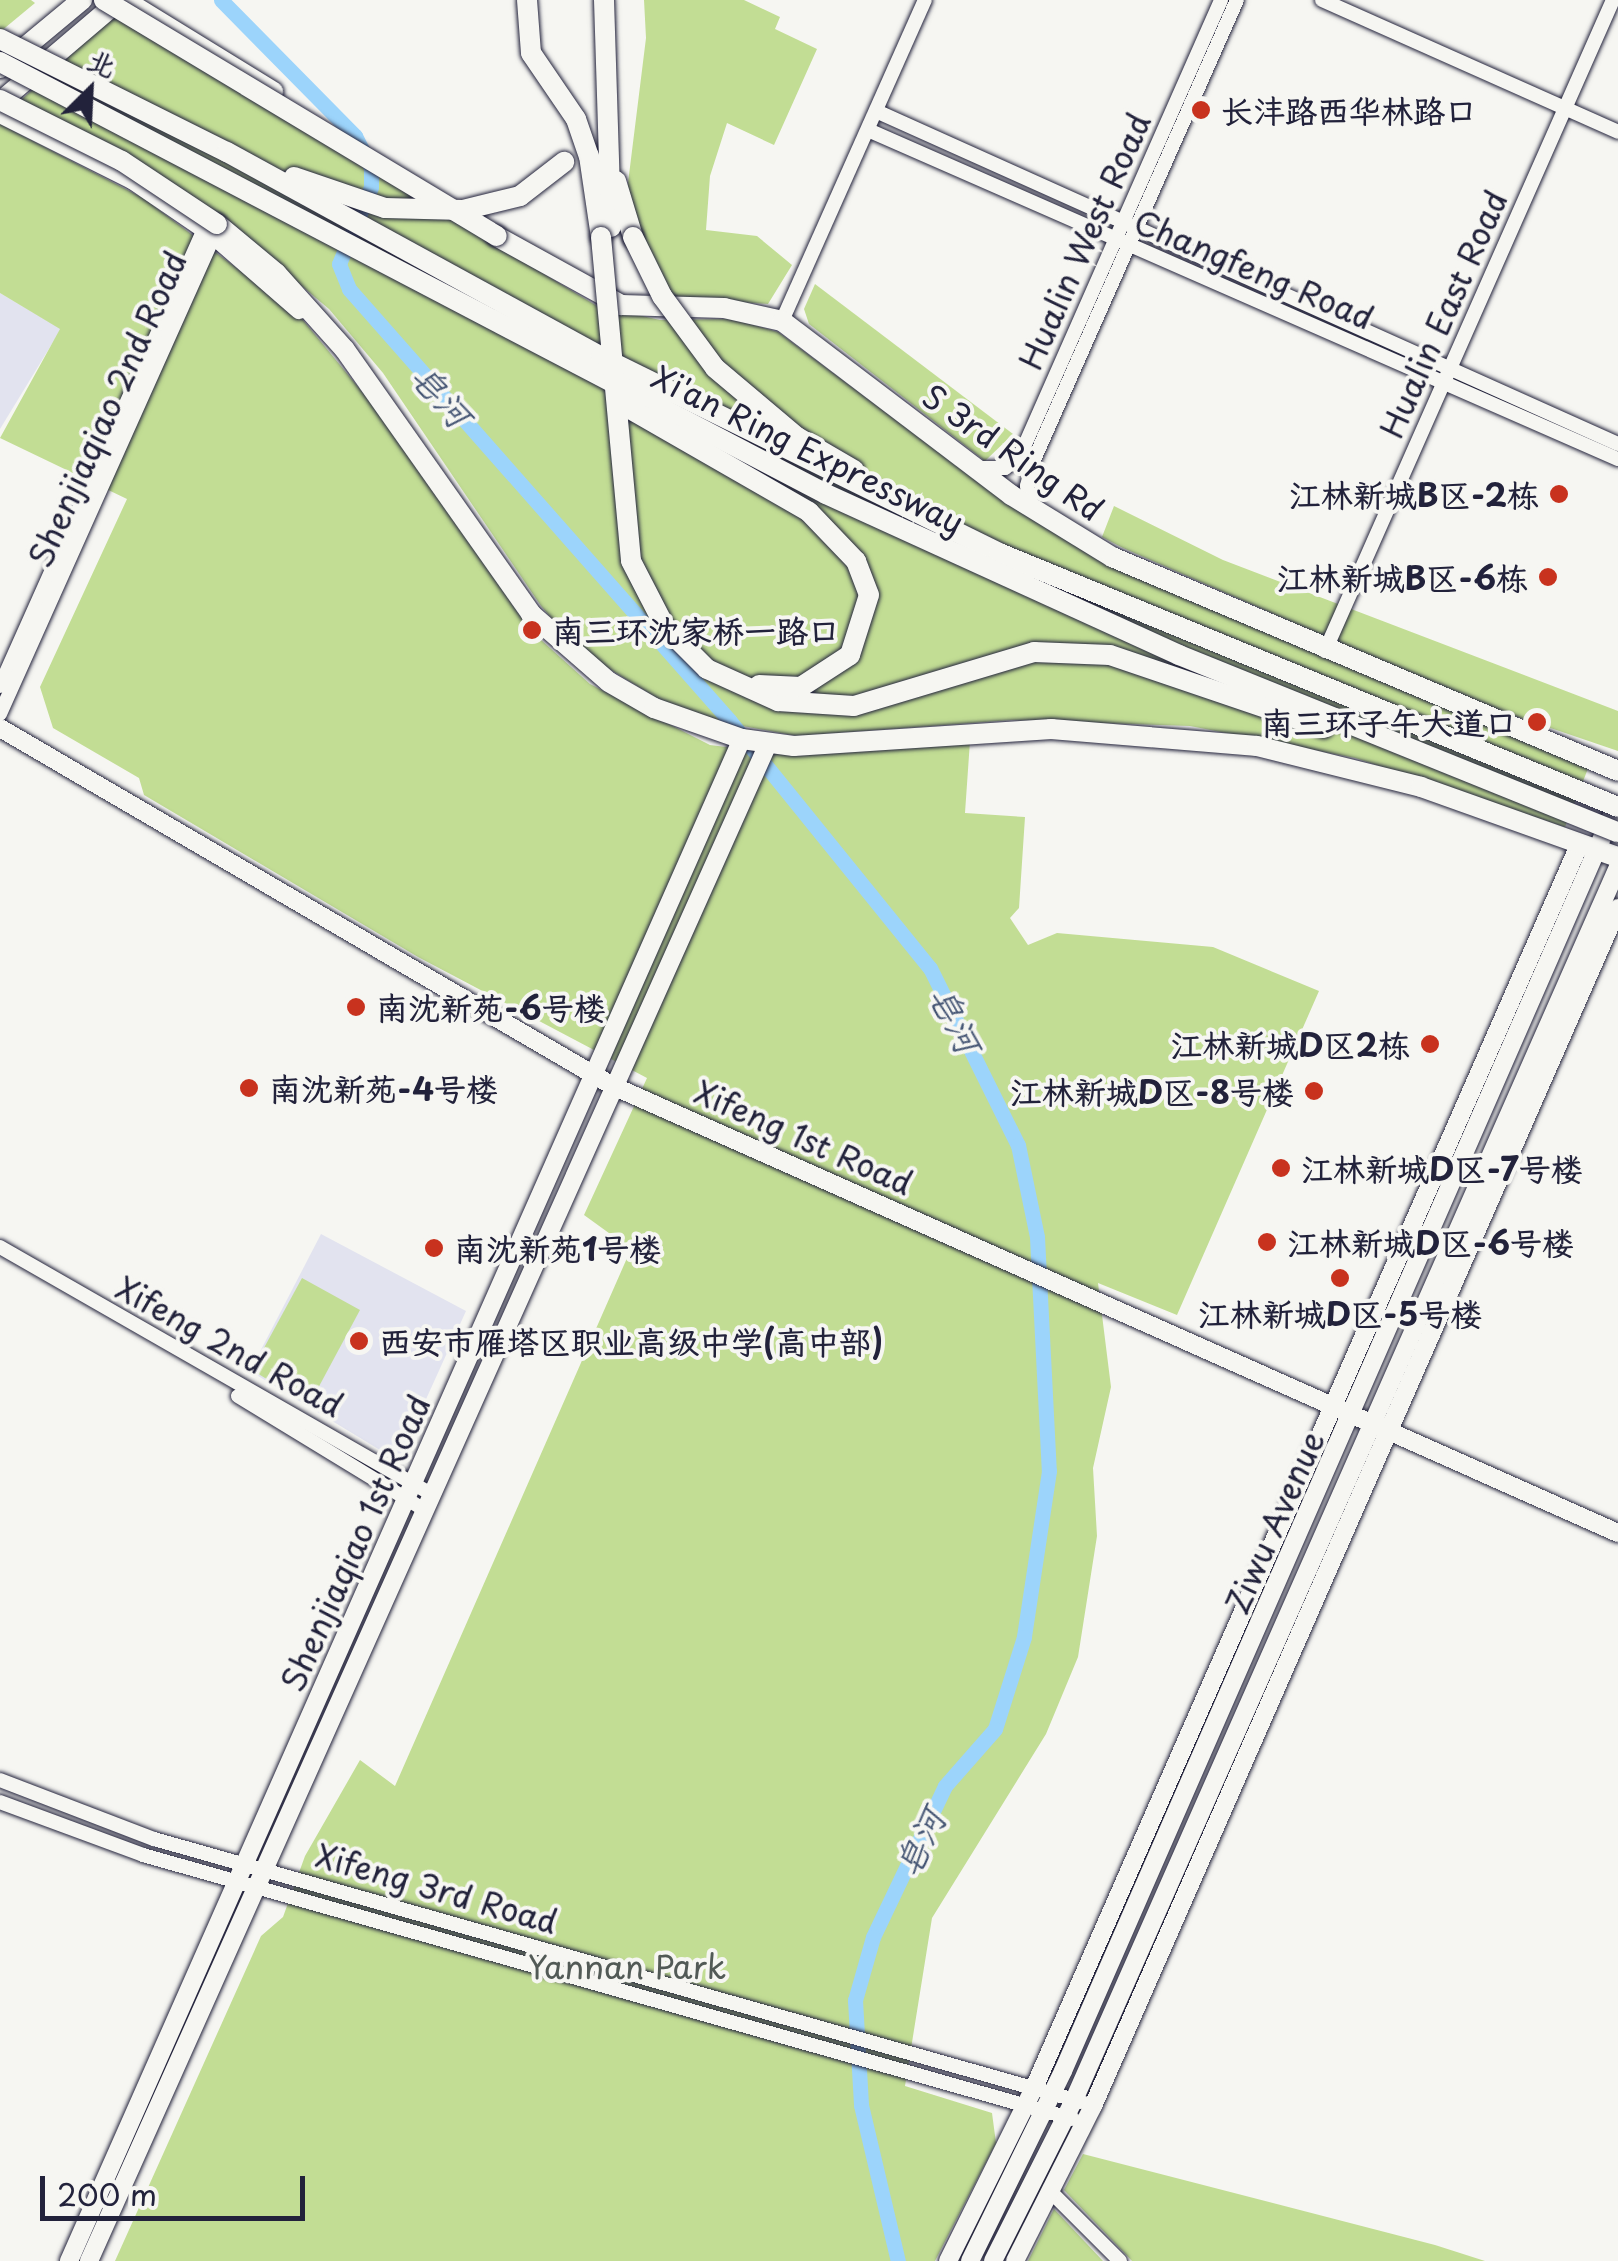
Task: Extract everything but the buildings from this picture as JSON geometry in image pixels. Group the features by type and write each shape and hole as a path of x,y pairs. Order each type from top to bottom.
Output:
{"highway":[{"path":"0,51 60,0"},
{"path":"0,65 82,0"},
{"path":"0,83 103,0"},
{"name":"S 3rd Ring Rd","path":"103,0 496,236 621,305 724,308 782,321 1033,510 1182,592 1618,770"},
{"path":"123,0 0,101 122,161 212,230 276,272 345,350 531,614 609,682 712,730 768,744 794,746 1051,729 1194,737 1369,772 1618,857"},
{"path":"494,323 589,384 621,404 636,414 652,424 809,512 838,537 869,595 860,638 839,668 801,687 760,685 700,650 661,601 635,520 628,440 626,422 624,404 620,350 615,237 576,118 531,53 526,0"},
{"path":"604,0 610,74 607,151 631,561 665,627 728,682 778,701 854,706 1034,652 1110,655 1478,777"},
{"name":"Xi'an Ring Expressway","path":"0,39 227,152 601,358 999,553 1618,804"},
{"name":"Xi'an Ring Expressway","path":"0,65 221,172 494,323 1017,584 1618,832"},
{"path":"227,152 348,198 408,211 494,205 545,182 564,162 576,118"},
{"path":"615,237 689,337 752,402 797,437 999,553"}],"main road":[{"name":"S 3rd Ring Rd","path":"123,0 389,162 496,236"},
{"path":"0,114 132,180 212,230"},
{"name":"Xifeng 1st Road","path":"0,728 603,1085"},
{"name":"Shenjiaqiao 1st Road","path":"69,2261 428,1501 603,1085 742,739"},
{"name":"Xifeng 1st Road","path":"0,740 603,1085 1361,1423 1618,1543"},
{"name":"Shenjiaqiao 1st Road","path":"90,2261 411,1491 768,744"},
{"name":"Ziwu Avenue","path":"992,2261 1070,2108 1141,1947 1361,1423 1588,846 1618,804"},
{"path":"948,2261 1030,2097 1332,1411 1588,846"},
{"name":"Ziwu Avenue","path":"970,2261 1049,2102 1618,868"},
{"path":"1015,2261 1093,2106 1618,908"},
{"name":"Xifeng 1st Road","path":"1388,1436 1618,1533"},
{"path":"1089,1963 1122,1938 1141,1947"}],"street":[{"path":"782,321 925,0"},
{"name":"Hualin West Road","path":"1033,510 1030,469 1221,0"},
{"name":"Hualin West Road","path":"1129,223 1238,0"},
{"path":"1322,0 1618,132"},
{"name":"Hualin East Road","path":"1324,651 1613,0"},
{"name":"Changfeng Road","path":"876,110 1129,223 1618,459"},
{"name":"Changfeng Road","path":"868,130 1121,242 1618,444"},
{"name":"Shenjiaqiao 2nd Road","path":"0,686 212,230"},
{"name":"Shenjiaqiao 2nd Road","path":"0,714 212,230"},
{"name":"Hualin West Road","path":"972,465 997,470 1018,460 1121,242"},
{"name":"Xifeng 2nd Road","path":"0,1247 428,1501"},
{"name":"Xifeng 2nd Road","path":"0,1256 411,1491"},
{"name":"Xifeng 3rd Road","path":"0,1780 100,1822 252,1873 840,2052 1070,2108 1093,2106"},
{"name":"Xifeng 3rd Road","path":"0,1802 129,1851 252,1873 826,2027 892,2046 1030,2097"},
{"name":"Xifeng 3rd Road","path":"1070,2108 1084,2123"},
{"path":"1050,2191 1120,2261"}],"shaded area":[{"path":"0,293 61,329 0,429"},
{"name":"西安市雁塔区职业高级中学(高中部)","path":"321,1234 466,1311 398,1461 250,1371"}],"green space":[{"path":"0,0 31,0 35,3 0,32"},
{"path":"644,0 744,0 780,17 775,29 817,49 774,145 727,123 710,176 706,230 757,236 792,265 768,304 674,298 646,243 627,191 646,38"},
{"path":"115,15 597,306 660,320 732,319 778,332 1005,501 1589,766 1565,827 1355,758 1190,726 1012,720 797,736 716,721 660,700 580,651 541,606 383,373 329,309 208,207 21,100"},
{"name":"Yannan Park","path":"0,124 143,198 298,314 382,416 530,630 590,684 710,745 791,755 970,741 965,813 1025,817 1019,908 1010,918 1028,945 1057,933 1213,947 1319,991 1177,1315 1098,1283 1111,1387 1093,1468 1097,1536 1078,1657 1046,1734 932,1918 905,2086 992,2113 996,2143 935,2261 115,2261 261,1936 283,1917 305,1856 360,1760 395,1786 631,1249 584,1215 647,1078 418,957 144,795 139,778 53,728 40,687 127,499 0,438 60,329 0,293"},
{"path":"815,284 1013,434 985,461 809,324 804,309"},
{"path":"1114,506 1223,560 1618,711 1618,751 1474,702 1123,548 1102,537"},
{"path":"302,1278 360,1310 309,1405 252,1370"},
{"path":"1083,2154 1485,2261 1132,2261 1064,2190"},
{"path":"1054,2209 1103,2261 1028,2261"}],"waterway":[{"name":"皂河","path":"221,0 355,136 371,167 371,187 339,264 349,289 729,720 930,968 1018,1145 1037,1237 1049,1471 1024,1637 995,1729 945,1786 873,1937 855,2000 861,2105 898,2261"}],"place":[{"name":"长沣路西华林路口","path":"1201,110"},
{"name":"江林新城B区-2栋","path":"1559,494"},
{"name":"江林新城B区-6栋","path":"1548,577"},
{"name":"南三环沈家桥一路口","path":"532,630"},
{"name":"南三环子午大道口","path":"1537,722"},
{"name":"南沈新苑-6号楼","path":"356,1007"},
{"name":"江林新城D区2栋","path":"1430,1044"},
{"name":"南沈新苑-4号楼","path":"249,1088"},
{"name":"江林新城D区-8号楼","path":"1314,1091"},
{"name":"江林新城D区-7号楼","path":"1281,1168"},
{"name":"江林新城D区-6号楼","path":"1267,1242"},
{"name":"南沈新苑1号楼","path":"434,1248"},
{"name":"江林新城D区-5号楼","path":"1340,1278"},
{"name":"西安市雁塔区职业高级中学(高中部)","path":"359,1341"}]}
